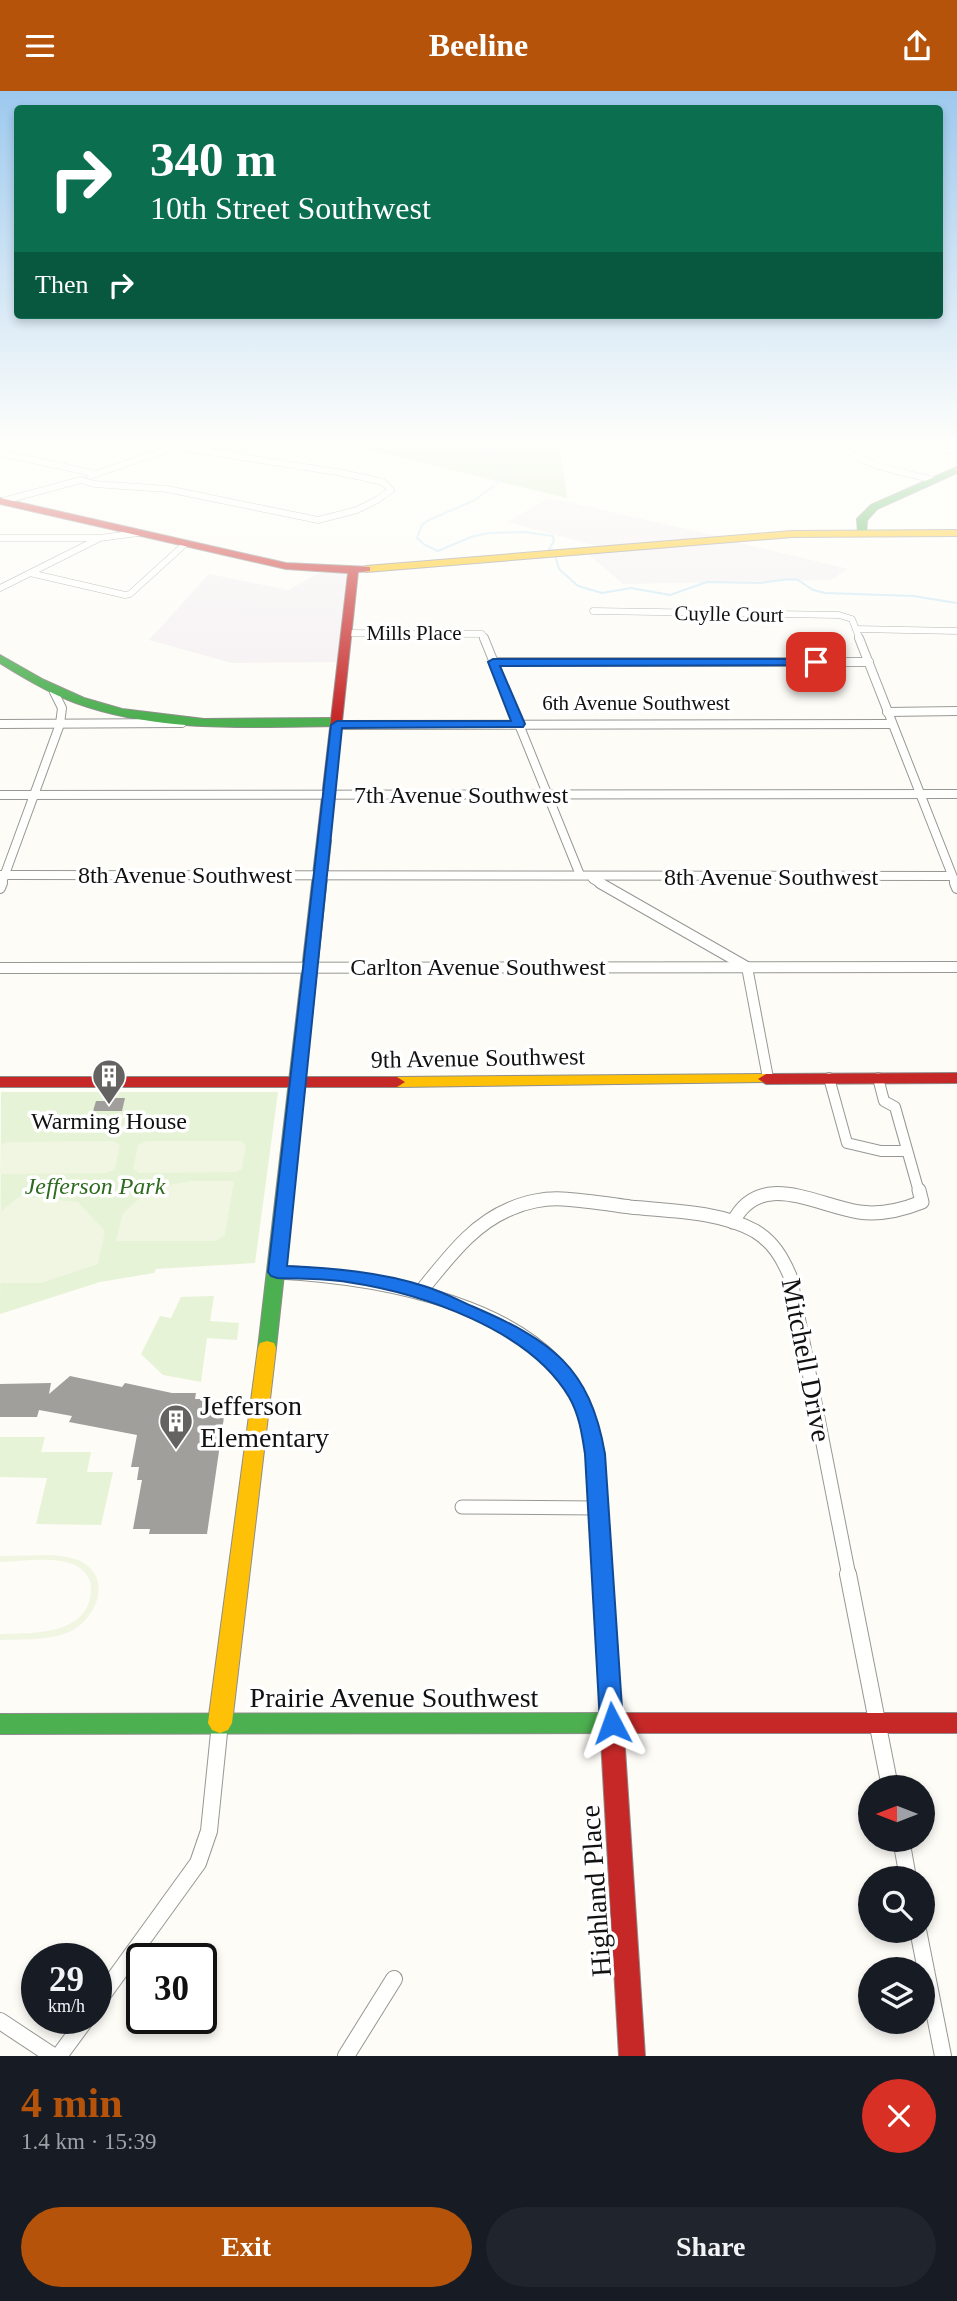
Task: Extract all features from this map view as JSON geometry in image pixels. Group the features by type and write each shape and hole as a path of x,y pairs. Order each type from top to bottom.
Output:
{"street":[{"path":"0,538 100,538 125,535"},
{"path":"145,535 286,566 353,570 762,536 806,535"},
{"path":"0,588 100,538"},
{"path":"30,573 125,595 130,594 185,544"},
{"path":"112,1982 198,1863 209,1831 219,1723 277,1272 312,967 353,570"},
{"name":"Cuylle Court","path":"593,611 839,615 852,619 856,629"},
{"path":"957,631 856,629 957,888"},
{"name":"Mills Place","path":"347,633 482,634 493,662"},
{"path":"0,658 54,692 121,713 206,722"},
{"path":"768,1078 747,967 585,876 493,662 869,662"},
{"path":"0,888 2,875 60,724 62,708 54,692"},
{"path":"887,712 957,711"},
{"name":"6th Avenue Southwest","path":"0,724 892,724"},
{"name":"7th Avenue Southwest","path":"0,795 957,794"},
{"name":"8th Avenue Southwest","path":"2,875 952,876"},
{"name":"Carlton Avenue Southwest","path":"0,968 957,967"},
{"name":"9th Avenue Southwest","path":"0,1082 298,1083 957,1077"},
{"path":"828,1078 847,1143 881,1151 907,1151"},
{"path":"733,1222 748,1201 764,1195 789,1195 862,1213 897,1211 922,1202 895,1107 884,1101 877,1078"},
{"name":"Mitchell Drive","path":"421,1291 475,1228 488,1217 522,1204 560,1199 708,1216 733,1222 764,1236 787,1261 888,1775"},
{"path":"277,1272 345,1275 421,1291 516,1332 541,1350 563,1373 579,1397 590,1425 612,1723"},
{"path":"462,1507 598,1508"},
{"name":"Highland Place","path":"612,1723 632,2056"},
{"name":"Prairie Avenue Southwest","path":"0,1724 957,1723"},
{"path":"921,1943 943,2056"},
{"path":"346,2056 394,1979"},
{"path":"0,2021 56,2056 73,2034"}],"shaded area":[{"path":"555,535 712,535 722,537 601,547"},
{"path":"732,541 848,569 831,580 623,584 588,554"},
{"path":"358,571 348,662 232,663 149,640 209,574 288,590 319,573"}],"green space":[{"name":"Jefferson Park","path":"1,1092 278,1092 255,1263 156,1269 154,1273 100,1282 0,1314"},
{"path":"114,1141 120,1145 115,1169 107,1173 0,1174 1,1145 9,1142"},
{"path":"146,1141 241,1141 246,1145 242,1169 236,1172 139,1173 133,1169 138,1145"},
{"path":"191,1181 234,1181 225,1235 216,1241 116,1241 123,1213 150,1189"},
{"path":"20,1196 78,1202 105,1231 98,1264 41,1283 0,1283 0,1212"},
{"path":"214,1296 210,1321 239,1323 237,1340 207,1338 201,1382 163,1375 141,1354 160,1316 171,1318 181,1297"},
{"path":"0,1437 45,1437 41,1452 91,1452 87,1472 113,1472 101,1525 36,1524 47,1478 0,1477"},
{"path":"53,1555 81,1562 95,1575 98,1593 92,1611 79,1626 63,1634 36,1639 0,1640 0,1634 43,1632 70,1624 80,1617 88,1606 91,1591 89,1579 85,1572 75,1565 48,1560 0,1562 0,1556"}],"building":[{"name":"Warming House","path":"111,1098 125,1098 122,1111 93,1111 96,1101 110,1101"},
{"name":"Jefferson Elementary","path":"70,1376 122,1387 125,1383 172,1393 196,1393 195,1399 214,1399 212,1410 225,1410 207,1534 149,1534 150,1529 133,1529 142,1480 137,1480 139,1467 131,1467 137,1435 69,1422 72,1416 39,1410 37,1417 0,1417 0,1384 51,1383 49,1394"}],"waterway":[{"path":"418,535 417,538 425,545 438,551 481,535"},
{"path":"544,535 553,536 554,541 549,549 553,551"},
{"path":"555,555 559,569 578,586 602,593 631,588 670,595 707,582 760,583 789,579 798,580 813,590 825,593 913,596 957,603"}],"traffic: fast":[{"path":"0,658 40,683 80,700 120,712 204,722 337,722"},
{"path":"267,1348 324,840"},
{"path":"0,1724 623,1723"}],"traffic: slow":[{"path":"366,569 783,535"},
{"path":"397,1082 766,1079"},
{"path":"220,1723 267,1348"}],"traffic: jam":[{"path":"148,535 286,566 366,569"},
{"path":"324,840 353,570"},
{"path":"766,1079 957,1078"},
{"path":"0,1082 397,1082"},
{"path":"612,1723 632,2056"},
{"path":"623,1723 957,1723"}],"place":[{"name":"Warming House","path":"109,1106"},
{"name":"Jefferson Elementary","path":"176,1451"}],"route":[{"path":"612,1723 595,1454 590,1425 579,1397 563,1373 541,1350 516,1332 421,1291 379,1280 345,1275 277,1272 337,725 519,724 493,662 816,662"}]}
